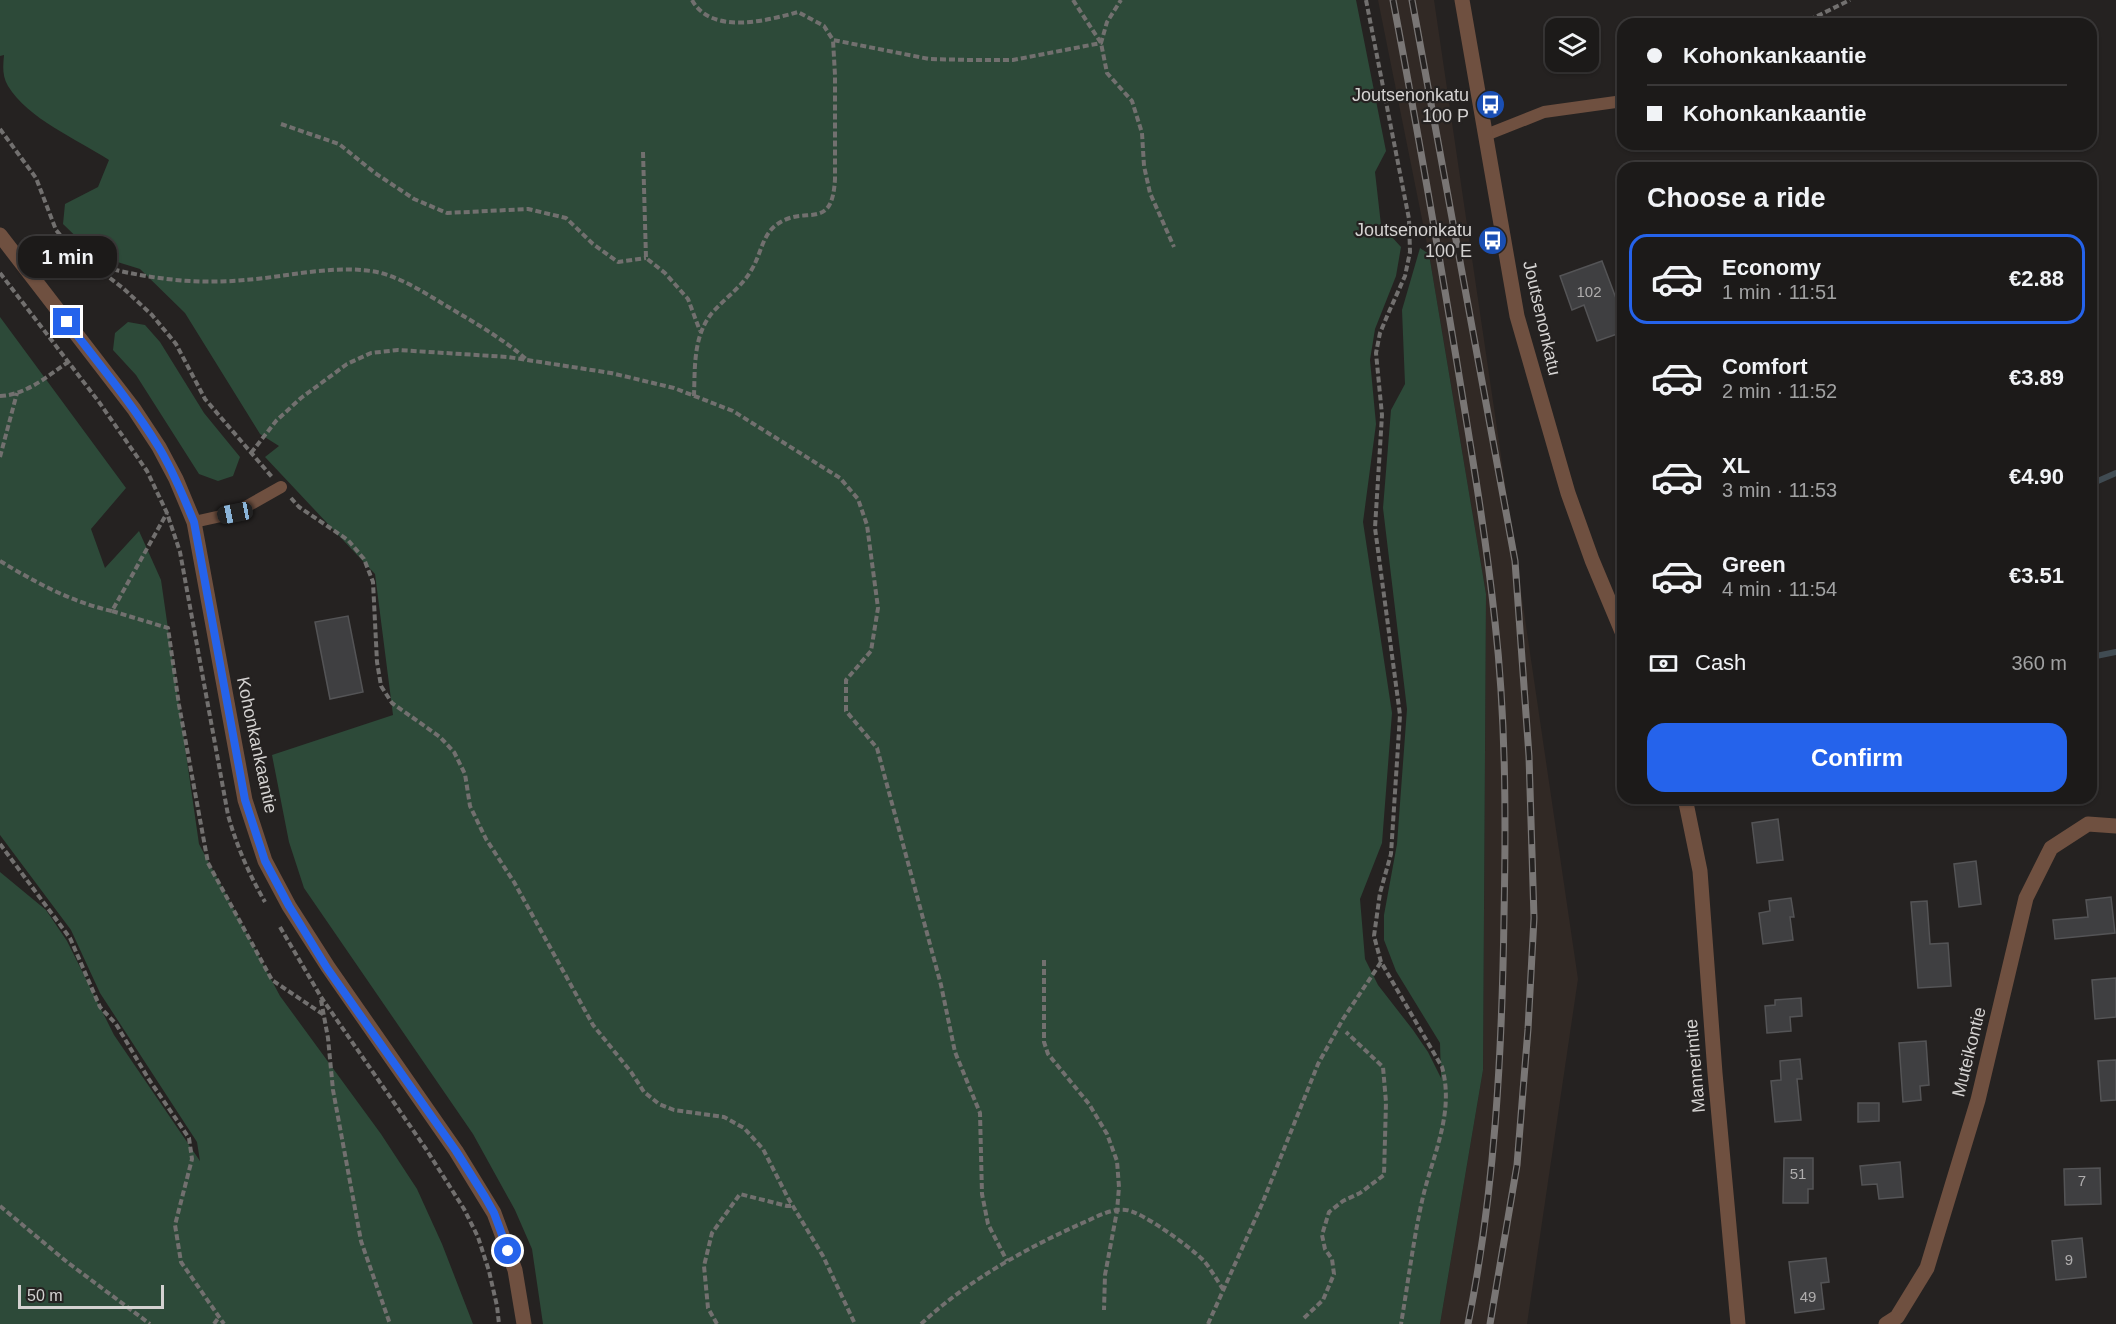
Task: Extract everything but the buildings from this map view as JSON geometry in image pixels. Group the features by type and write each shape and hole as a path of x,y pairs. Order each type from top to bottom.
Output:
{"street":[{"name":"Joutsenonkatu","path":"1462,0 1518,316 1568,493 1617,620"},
{"name":"Kohonkankaantie","path":"0,235 134,410 159,447 176,479 194,522 245,800 265,861 327,968 456,1151 494,1213 515,1270 524,1324"},
{"name":"Mannerintie","path":"1686,804 1700,871 1714,1073 1738,1324"},
{"name":"Muteikontie","path":"1886,1324 1897,1317 1927,1268 1978,1100 2026,898 2051,848 2088,824 2116,826"}],"lane":[{"path":"1486,135 1544,112 1617,102"},
{"path":"194,522 235,513 281,487"}],"path":[{"path":"692,0 697,10 714,20 736,22 776,18 798,12 824,26 833,40 835,75 835,192 830,206 823,213 789,219 777,224 768,233 753,267 744,280 712,313 701,332 696,353 694,396"},
{"path":"1073,0 1101,43 1107,73 1132,101 1142,133 1144,166 1150,194 1174,247"},
{"path":"1101,43 1107,22 1121,0"},
{"path":"1366,0 1409,219 1410,252 1405,276 1380,333 1377,353 1382,415 1376,528 1400,715 1390,854 1380,893 1374,936 1381,962 1442,1067 1447,1084 1445,1118 1422,1202 1401,1324"},
{"path":"1813,18 1850,0"},
{"path":"833,40 929,59 992,60 1013,60 1101,43"},
{"path":"282,124 339,144 375,173 414,199 447,213 528,209 566,218 593,244 618,262 646,258 665,273 688,299 701,332"},
{"path":"0,129 36,178 56,230 70,247 124,289 152,315 176,344 205,399 251,453 300,507 348,540 364,559 373,582 377,662 381,686 392,703 440,738 454,752 465,774 470,806 486,839 514,882 593,1025 644,1092 659,1104 674,1110 724,1118 744,1128 763,1149 823,1256 855,1324"},
{"path":"643,152 646,258"},
{"path":"91,263 124,273 184,282 244,281 346,270 381,273 413,286 507,342 526,360"},
{"path":"251,453 276,421 301,398 347,364 370,353 398,350 508,357 611,373 674,388 733,411 840,478 858,499 867,525 878,608 871,651 846,680 846,711 877,748 939,974 955,1052 980,1113 982,1194 988,1224 1007,1261"},
{"path":"0,396 10,396 33,387 68,362"},
{"path":"0,457 18,393"},
{"path":"111,611 167,513"},
{"path":"0,561 43,586 94,607 168,628 179,705 208,863 272,980 324,1015"},
{"path":"0,844 70,938 100,1007 116,1024 148,1078 189,1138 192,1159 176,1225 181,1262 224,1324"},
{"path":"1044,960 1044,1042 1048,1054 1089,1104 1107,1134 1117,1161 1119,1187 1117,1211 1105,1275 1104,1310"},
{"path":"1208,1324 1262,1204 1318,1064 1343,1019 1381,962"},
{"path":"321,997 333,1090 361,1241 390,1324"},
{"path":"1304,1318 1323,1299 1334,1274 1332,1258 1325,1249 1322,1235 1329,1212 1384,1175 1386,1102 1383,1067 1346,1032"},
{"path":"717,1324 708,1308 704,1266 712,1233 740,1194 793,1206"},
{"path":"0,1206 67,1262 150,1324"},
{"path":"921,1324 961,1292 1007,1261 1065,1230 1105,1213 1124,1209 1139,1213 1202,1259 1223,1289"},
{"path":"214,1324 219,1317"}],"shaded area":[{"path":"1378,0 1434,0 1578,979 1527,1324 1440,1324 1483,1070 1486,594 1429,254"}],"green space":[{"path":"0,0 1356,0 1386,151 1375,172 1381,225 1401,247 1396,276 1375,329 1370,360 1376,424 1363,522 1392,713 1382,843 1360,899 1365,959 1378,985 1428,1052 1441,1078 1440,1043 1396,971 1384,940 1384,915 1397,844 1407,709 1383,508 1391,410 1405,384 1402,310 1420,248 1429,254 1486,594 1483,1070 1440,1324 543,1324 532,1249 515,1210 473,1134 304,888 289,842 272,755 393,715 375,574 265,457 279,446 260,434 185,313 140,269 95,255 63,224 65,204 98,187 109,160 40,118 17,98 8,86 4,75 4,55 0,56"},
{"path":"0,317 126,488 91,529 105,568 139,531 161,580 199,844 280,996 381,1134 417,1189 442,1244 473,1324 0,1324 0,872 46,910 67,941 114,1035 200,1161 197,1142 100,993 71,930 0,835"},
{"path":"128,322 145,325 160,342 204,413 240,457 233,476 218,481 199,474 136,375 113,350 115,333"}],"waterway":[{"path":"2097,481 2116,473"},
{"path":"2097,656 2116,652"}],"railway":[{"path":"1393,0 1478,492 1499,659 1505,843 1499,1070 1485,1223 1468,1324"},
{"path":"1412,0 1515,561 1529,756 1534,918 1528,1029 1517,1165 1490,1324"}],"place":[{"name":"Joutsenonkatu 100 P","path":"1490,105"},
{"name":"Joutsenonkatu 100 E","path":"1493,240"}],"route":[{"path":"67,322 159,447 176,479 194,522 245,800 265,861 327,968 456,1151 485,1197 494,1213 508,1251"}]}
